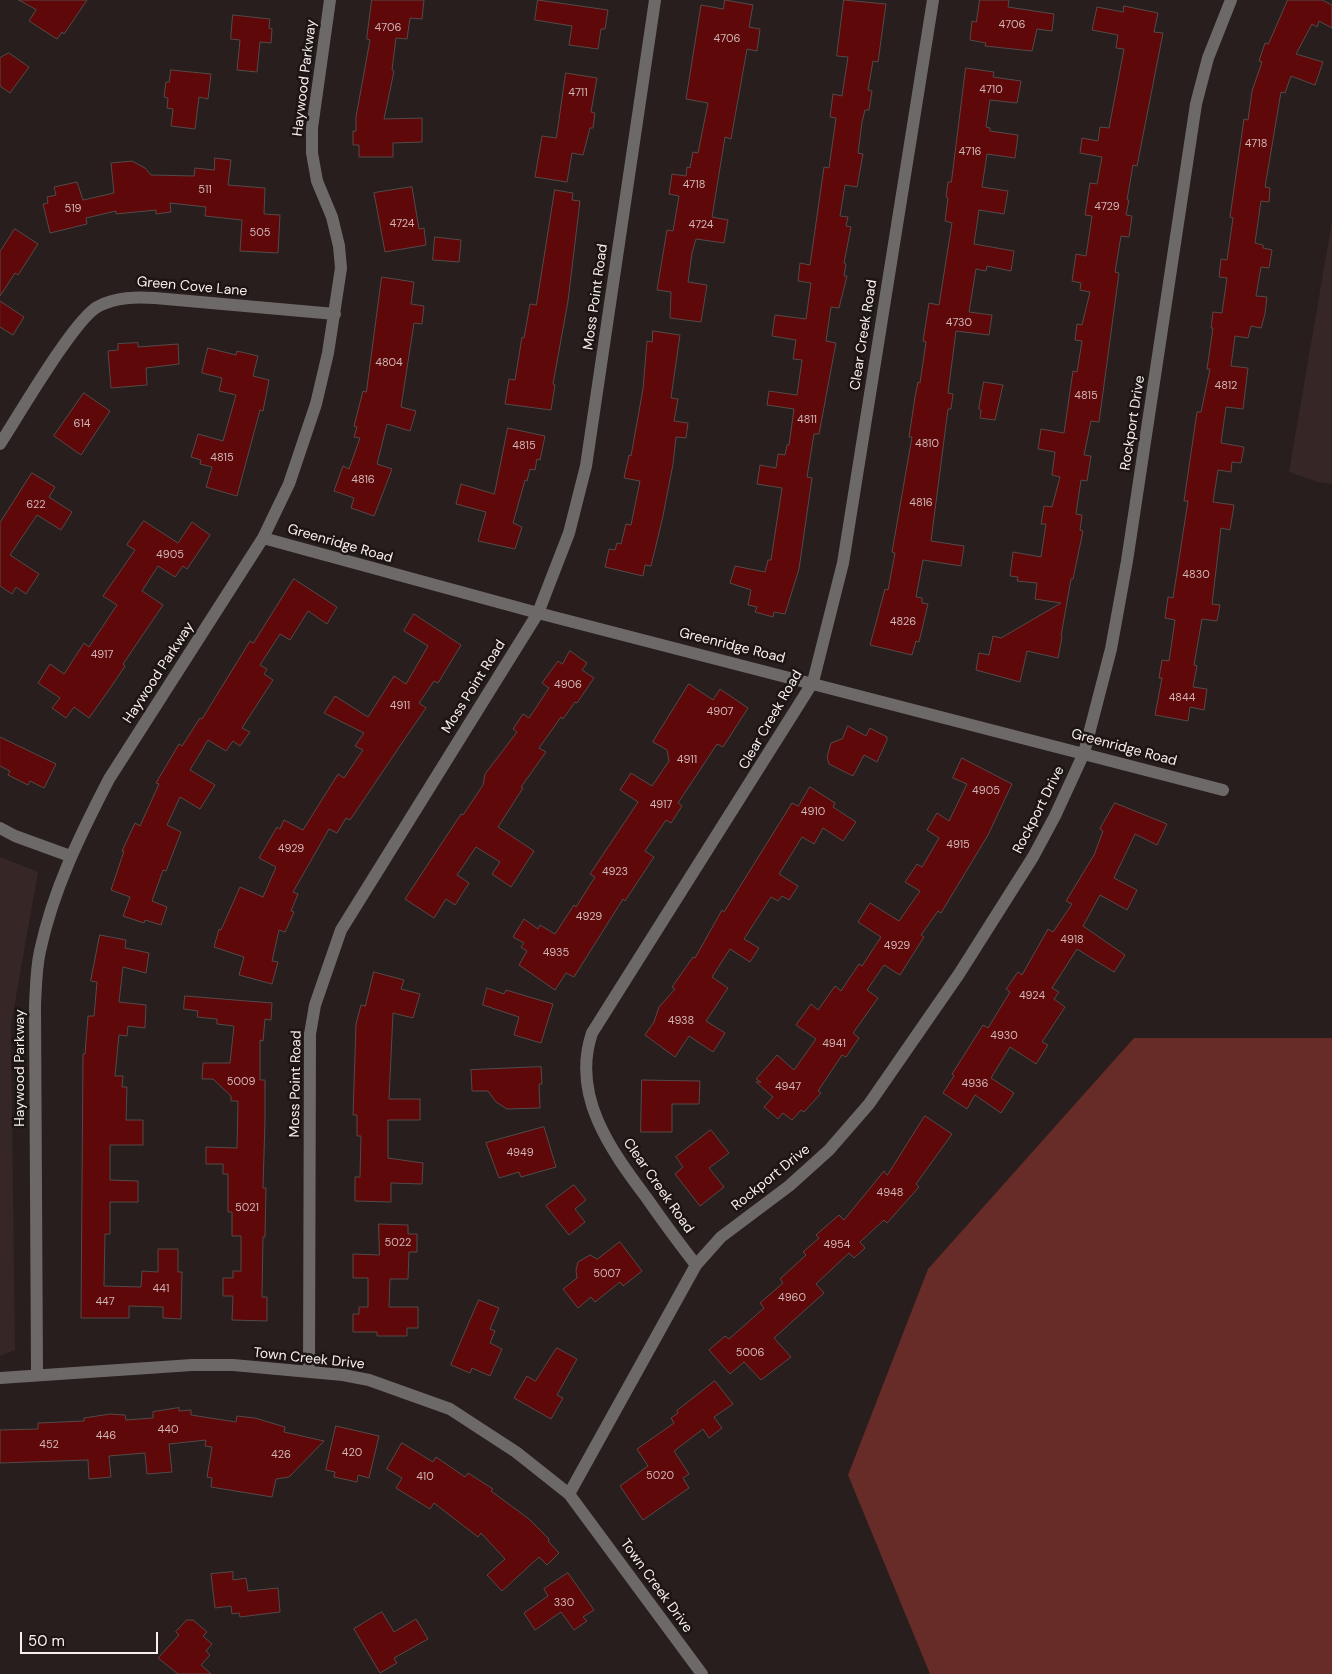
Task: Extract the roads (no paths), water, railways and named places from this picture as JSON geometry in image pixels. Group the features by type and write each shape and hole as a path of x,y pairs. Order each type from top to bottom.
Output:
{"street":[{"name":"Haywood Parkway","path":"37,1374 34,1005 39,953 50,909 70,856 108,779 263,538 289,484 316,404 341,268 339,246 332,217 318,181 312,153 312,128 330,0"},
{"name":"Moss Point Road","path":"309,1372 310,1034 315,1006 342,930 538,613 569,533 586,466 655,0"},
{"name":"Clear Creek Road","path":"696,1265 616,1157 598,1123 586,1082 587,1048 592,1033 813,682 843,563 932,0"},
{"name":"Rockport Drive","path":"569,1494 696,1265 722,1237 789,1186 829,1150 868,1104 959,974 1033,857 1055,816 1084,753 1111,649 1127,561 1196,104 1208,58 1231,0"},
{"name":"Green Cove Lane","path":"0,444 76,327 97,307 126,297 334,314"},
{"name":"Greenridge Road","path":"263,538 538,613 813,682 1223,790"},
{"path":"0,828 15,836 70,856"},
{"name":"Town Creek Drive","path":"0,1378 192,1365 233,1365 369,1380 450,1409 516,1452 569,1494 702,1674"}]}
